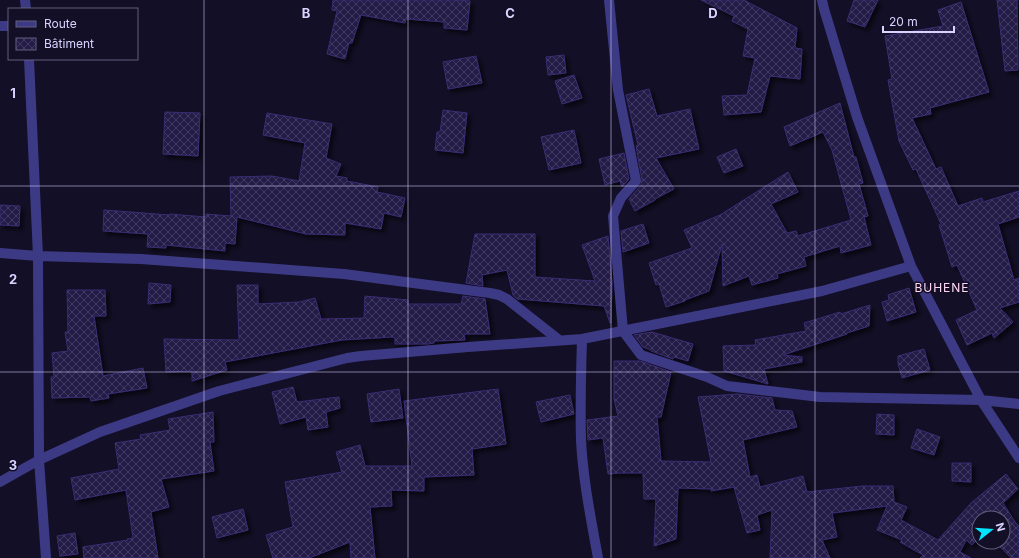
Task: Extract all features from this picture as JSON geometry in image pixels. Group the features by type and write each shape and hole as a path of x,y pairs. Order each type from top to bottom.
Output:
{"street":[{"path":"609,0 618,90 636,181 621,198 613,216 623,331 641,355 708,377 727,386 820,397 980,400 1019,404"},
{"path":"822,0 857,117 911,266 980,400 1019,458"},
{"path":"29,60 38,256 39,460 46,558"},
{"path":"0,253 38,256 141,259 344,274 490,293 507,298 559,340"},
{"path":"0,482 39,460 100,432 218,391 347,358 452,348 582,339 822,291 911,266"},
{"path":"582,339 580,403 584,476 598,558"}],"building":[{"path":"333,0 470,1 467,30 444,28 444,22 406,19 405,23 361,15 352,43 349,43 345,59 327,54 337,11 332,10"},
{"path":"701,0 744,0 797,28 795,48 802,49 800,79 770,76 761,112 724,115 722,96 747,95 755,58 743,56 748,29 732,21 734,16"},
{"path":"854,0 878,0 865,27 847,21"},
{"path":"997,0 1017,0 1018,70 1005,71"},
{"path":"961,2 989,92 930,108 931,114 912,118 936,169 941,167 958,206 982,198 983,202 1019,191 1019,217 998,224 1014,280 1019,278 1019,302 1000,308 1013,322 994,338 992,333 967,345 956,320 977,310 957,265 952,267 939,225 941,224 916,169 913,170 899,141 888,80 892,79 885,36 943,26 938,10"},
{"path":"564,55 566,73 548,75 546,57"},
{"path":"476,56 482,83 448,89 443,62"},
{"path":"574,75 582,98 562,104 555,81"},
{"path":"649,89 657,116 690,109 699,149 656,158 674,189 635,211 629,199 641,185 642,180 636,146 638,145 626,95"},
{"path":"840,103 854,157 856,157 863,183 859,184 868,216 864,217 871,245 841,253 840,246 804,257 806,266 777,274 778,278 752,285 749,276 723,286 722,244 709,291 666,307 659,284 656,285 649,263 692,248 684,230 720,215 788,172 798,192 771,204 787,233 796,231 798,236 851,220 832,150 823,132 790,146 784,127"},
{"path":"443,110 467,113 463,153 435,150 437,132 440,132"},
{"path":"165,112 200,113 198,156 163,154"},
{"path":"267,113 332,124 326,158 341,164 336,176 347,178 347,181 378,187 377,192 405,198 401,217 384,213 381,229 345,223 345,235 306,234 237,217 235,244 225,243 225,251 166,245 166,248 147,247 148,234 103,231 104,210 206,217 206,214 231,216 230,177 272,176 299,181 305,143 263,135"},
{"path":"574,130 581,163 549,170 541,137"},
{"path":"736,149 743,166 724,173 717,157"},
{"path":"624,153 629,179 622,187 620,181 605,185 599,159"},
{"path":"0,205 20,206 19,226 0,225"},
{"path":"643,224 649,243 623,252 621,231"},
{"path":"475,234 535,234 535,277 595,281 582,245 608,236 612,283 611,323 604,306 517,299 513,295 507,270 482,275 483,286 466,283"},
{"path":"149,283 171,285 170,302 148,304"},
{"path":"237,285 258,285 258,304 299,302 315,298 321,319 364,318 365,296 408,300 408,304 461,304 463,296 485,299 490,334 464,334 465,340 434,341 434,343 428,344 395,344 395,338 392,337 342,340 225,362 227,370 192,381 192,371 166,372 164,339 239,340"},
{"path":"909,288 916,312 887,321 882,302 889,300 888,295"},
{"path":"67,290 105,290 106,316 94,316 103,376 143,368 147,388 108,394 109,398 91,401 90,397 52,398 51,377 54,377 52,353 68,351 65,332 68,332"},
{"path":"870,305 869,326 783,355 802,357 802,362 764,369 768,384 724,371 723,346 756,345 755,340 806,331 804,323"},
{"path":"652,332 693,344 688,361 674,357 673,359 651,351 643,347 634,335"},
{"path":"924,349 930,370 902,378 898,364 898,356"},
{"path":"614,361 640,361 671,372 661,417 657,417 661,461 711,462 698,397 737,394 772,398 775,410 792,411 797,427 743,440 750,477 757,475 760,487 803,476 807,492 862,486 893,486 894,502 907,507 901,520 938,540 971,503 1006,474 1018,489 1003,503 1007,510 971,510 971,544 966,540 960,552 971,558 920,558 923,555 900,542 902,540 877,530 887,506 832,513 837,537 822,540 830,558 770,558 772,510 757,515 760,530 747,533 734,487 711,491 711,489 678,488 676,539 654,546 656,499 644,499 643,473 608,474 603,438 588,440 587,420 618,416 614,399"},
{"path":"293,387 297,402 339,397 340,408 326,412 328,427 308,430 306,417 280,424 272,392"},
{"path":"399,389 403,418 371,422 367,394"},
{"path":"498,389 506,444 472,449 474,475 424,477 424,491 391,490 392,506 370,507 375,558 351,558 350,542 309,558 273,558 266,535 293,527 285,482 342,472 336,452 360,445 365,466 412,466 404,401"},
{"path":"570,395 574,414 541,422 536,402"},
{"path":"213,412 214,442 210,442 214,471 161,479 169,507 151,512 158,558 84,558 83,547 133,538 126,490 75,500 71,478 119,469 115,443 141,439 140,435 170,430 168,419"},
{"path":"877,414 894,415 894,435 876,434"},
{"path":"917,429 940,437 934,455 911,448"},
{"path":"952,463 971,463 971,482 952,481"},
{"path":"243,509 248,530 217,538 212,517"},
{"path":"1011,516 1019,526 1019,558 1011,558 1003,550 1011,550"},
{"path":"75,533 78,554 60,556 57,536"}],"district":[{"name":"BUHENE","path":"942,288"}]}
